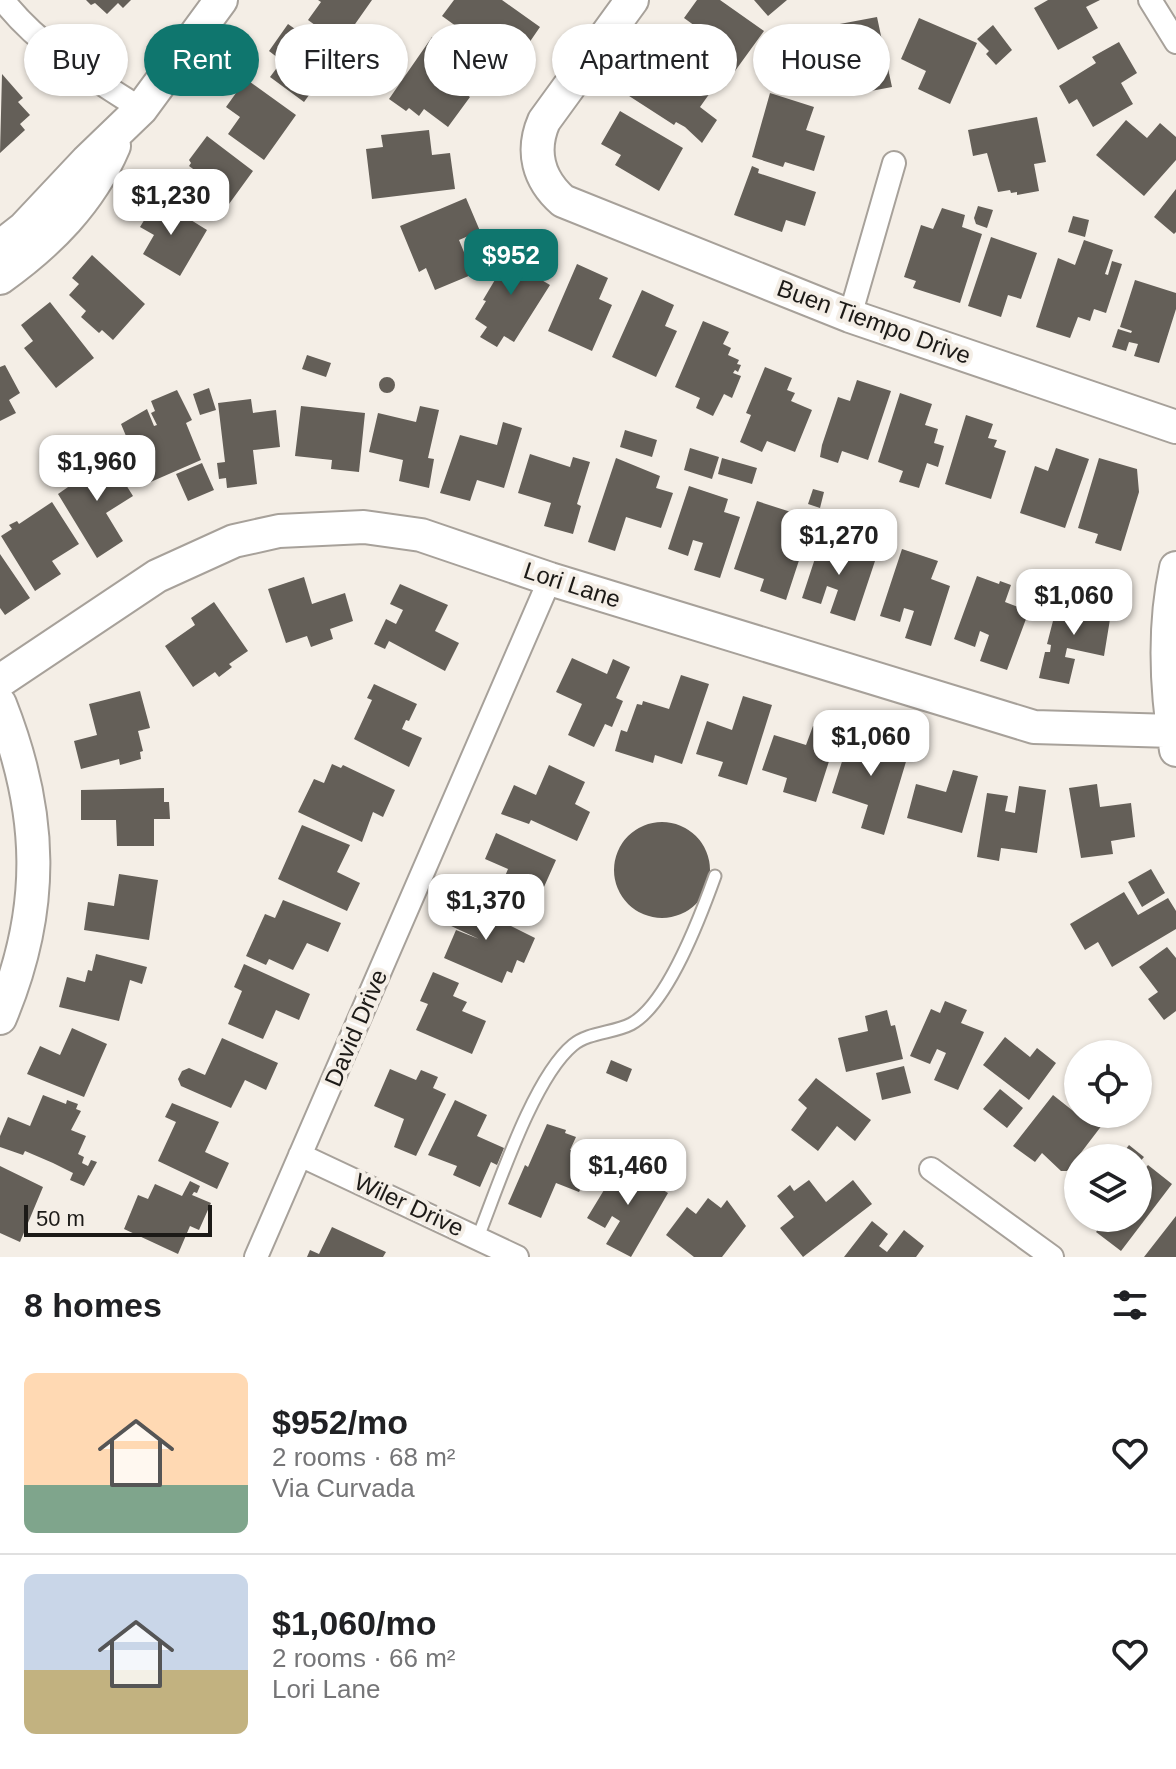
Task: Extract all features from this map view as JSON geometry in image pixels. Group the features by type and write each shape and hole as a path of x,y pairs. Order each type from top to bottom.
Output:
{"street":[{"path":"3,0 132,119"},
{"path":"0,278 26,259 81,205 132,119 221,0"},
{"name":"Buen Tiempo Drive","path":"632,0 539,132 537,156 545,181 553,192 575,207 850,316 1176,427"},
{"path":"1150,0 1176,42"},
{"path":"0,247 24,228 87,161 132,119"},
{"path":"850,316 894,163"},
{"name":"Lori Lane","path":"0,681 157,576 234,541 279,531 364,527 421,535 550,579 1034,727 1174,740"},
{"path":"1174,740 1167,647 1168,605 1176,568"},
{"name":"David Drive","path":"256,1257 550,579"},
{"path":"0,704 15,744 35,840 32,908 27,934 10,996 0,1018"},
{"name":"Wiler Drive","path":"300,1155 517,1257"},
{"path":"931,1169 1052,1257"}],"lane":[{"path":"478,1237 541,1088 574,1044 632,1023 656,999 695,931 715,876"}],"building":[{"path":"86,0 131,0 123,8 118,3 107,14 95,3 91,5"},
{"path":"318,0 372,0 355,24 314,24 308,20 321,2"},
{"path":"454,0 502,0 536,24 453,24 442,16"},
{"path":"697,0 720,0 754,24 753,46 737,68 737,24 692,24 684,18"},
{"path":"754,0 787,0 768,16"},
{"path":"1048,0 1100,0 1086,7 1098,28 1058,50 1034,8"},
{"path":"877,17 878,24 840,24"},
{"path":"919,18 977,43 950,104 918,89 926,71 901,59"},
{"path":"993,25 1012,50 996,65 986,54 989,51 977,39"},
{"path":"1119,42 1137,73 1121,83 1133,104 1093,127 1077,99 1069,104 1059,86 1096,63 1092,57"},
{"path":"424,49 424,96 470,97 448,127 424,109 419,116 389,99 391,96 408,96 408,72"},
{"path":"2,74 23,98 18,102 30,115 20,124 25,130 0,153"},
{"path":"259,88 296,115 264,160 228,134 240,117 226,107 234,96 259,96"},
{"path":"629,96 708,96 700,107 717,120 702,143 685,127 676,122 674,125"},
{"path":"769,96 779,96 814,107 806,130 825,136 814,171 785,162 783,167 752,157"},
{"path":"620,111 683,148 659,191 615,165 621,155 601,144"},
{"path":"1037,117 1046,162 1034,164 1039,191 1017,195 1017,192 1011,193 1010,190 998,192 987,153 973,156 968,130"},
{"path":"1126,120 1147,138 1160,123 1176,137 1176,160 1144,196 1096,155"},
{"path":"429,130 432,155 450,153 455,189 372,199 366,149 383,147 381,135"},
{"path":"207,136 253,171 221,215 188,190 200,174 189,166 189,160"},
{"path":"752,166 759,169 758,173 816,192 805,226 786,220 782,232 734,215"},
{"path":"1176,189 1176,232 1174,234 1154,217"},
{"path":"466,198 480,231 459,240 471,275 435,290 426,268 419,272 400,226"},
{"path":"157,199 207,230 180,276 143,254 154,235 140,227"},
{"path":"978,206 993,210 987,228 976,224 974,218"},
{"path":"942,208 965,215 962,227 982,234 960,303 913,288 916,281 904,277 921,225 933,229"},
{"path":"1073,216 1089,220 1085,237 1068,232"},
{"path":"991,237 1037,253 1021,299 1008,295 1001,317 968,306"},
{"path":"1084,240 1113,250 1105,274 1108,275 1112,261 1122,264 1106,313 1094,309 1090,321 1078,317 1070,338 1036,327 1058,258 1075,265"},
{"path":"507,242 537,261 530,273 550,285 514,342 504,336 497,347 480,337 487,327 475,319 502,268 495,264"},
{"path":"92,255 145,304 113,340 102,330 99,333 81,317 86,311 69,295 79,284 72,278"},
{"path":"577,264 608,278 599,299 612,305 592,351 548,331"},
{"path":"1135,280 1176,293 1176,309 1159,363 1134,356 1138,344 1129,342 1126,351 1112,347 1118,329 1132,331 1120,327"},
{"path":"642,290 674,305 665,326 677,331 656,377 612,357"},
{"path":"50,302 94,358 56,388 24,348 33,341 21,325"},
{"path":"703,321 729,332 723,344 731,348 728,355 739,360 737,364 741,365 738,372 735,370 733,373 741,376 732,398 724,394 713,416 696,408 700,398 675,387"},
{"path":"307,355 331,363 326,377 302,369"},
{"path":"5,365 20,393 9,400 16,413 0,421 0,367"},
{"path":"765,367 792,378 787,390 795,393 791,401 812,410 795,452 767,441 762,452 740,442 751,415 746,413"},
{"path":"387,377 393,379 393,391 387,393 381,391 379,385 381,379"},
{"path":"857,380 891,391 868,460 842,451 838,463 820,457 838,397 850,401"},
{"path":"209,388 216,410 200,415 193,394"},
{"path":"177,390 192,420 186,423 201,460 146,484 121,424 147,409 154,426 157,425 151,413 155,411 151,401"},
{"path":"900,393 932,404 925,425 938,429 934,443 944,446 938,467 927,463 919,488 899,482 903,471 878,462"},
{"path":"251,399 253,413 276,410 280,447 253,450 257,484 227,488 226,478 219,479 217,463 225,462 218,403"},
{"path":"301,406 365,413 359,472 331,469 332,460 295,456"},
{"path":"420,406 439,410 428,458 434,459 429,488 399,481 403,460 369,452 378,413 416,422"},
{"path":"966,415 993,424 988,438 997,440 994,447 1006,451 991,499 945,484"},
{"path":"503,422 522,428 504,488 477,480 470,501 440,493 460,435 497,445"},
{"path":"625,430 657,440 652,457 620,447"},
{"path":"690,448 719,457 712,479 684,470"},
{"path":"1056,448 1089,459 1065,528 1020,513 1035,466 1048,471"},
{"path":"106,453 133,496 106,513 123,541 97,558 58,494 81,478 77,472"},
{"path":"530,454 570,467 573,457 590,462 577,504 581,506 573,534 544,526 551,503 518,493"},
{"path":"616,458 660,476 656,488 673,493 661,528 626,517 615,551 588,542"},
{"path":"722,458 757,468 752,484 718,474"},
{"path":"1099,458 1137,469 1139,492 1121,551 1095,543 1098,534 1078,528"},
{"path":"202,463 214,490 188,501 176,474"},
{"path":"689,486 728,499 724,512 740,517 720,578 694,570 703,543 693,540 688,556 668,549"},
{"path":"813,489 824,492 820,508 808,504"},
{"path":"757,501 797,514 790,534 806,539 786,600 760,591 764,579 734,569"},
{"path":"52,502 79,544 52,561 61,574 35,591 1,536 12,529 9,525 17,521 19,524"},
{"path":"877,522 891,527 887,540 872,535"},
{"path":"824,531 845,538 841,550 875,561 855,621 830,613 838,590 827,586 821,604 802,598"},
{"path":"874,538 887,542 882,560 868,556"},
{"path":"902,549 938,561 931,579 950,586 931,646 905,638 914,611 904,608 900,622 880,616"},
{"path":"0,554 30,598 5,615 0,608"},
{"path":"977,576 1011,585 1005,602 1029,611 1007,670 980,661 989,635 980,631 975,647 954,639"},
{"path":"304,577 312,604 345,593 353,621 330,629 333,639 311,647 307,636 286,643 268,589"},
{"path":"400,584 448,605 435,631 459,643 445,671 389,641 385,649 374,644 386,619 396,624 403,610 390,604"},
{"path":"1060,594 1087,600 1085,607 1111,613 1104,656 1067,648 1065,657 1075,659 1069,684 1039,678 1045,652 1050,652 1051,645 1047,644"},
{"path":"214,602 248,651 229,664 232,667 219,677 215,672 193,687 165,646 195,625 191,618"},
{"path":"572,658 607,674 613,659 630,667 616,698 623,701 612,727 605,724 594,747 568,735 582,704 556,692"},
{"path":"681,675 709,684 682,764 655,755 653,763 615,751 621,730 627,732 637,704 642,705 643,701 669,709"},
{"path":"374,684 417,704 402,729 422,738 409,767 354,739 372,700 367,698"},
{"path":"140,691 150,728 138,731 143,751 140,752 141,759 120,765 119,759 81,769 74,741 97,735 89,704"},
{"path":"743,696 772,705 747,785 718,776 723,762 696,754 707,721 732,730"},
{"path":"813,726 838,733 816,802 783,792 787,778 762,770 774,735 806,745"},
{"path":"852,730 886,741 884,748 908,755 884,835 861,828 868,805 832,793"},
{"path":"332,764 341,768 343,765 395,790 383,817 373,812 362,842 298,812 314,779 324,783"},
{"path":"549,765 585,782 575,804 590,812 577,841 531,820 529,824 501,814 514,785 536,795"},
{"path":"953,770 978,776 962,833 907,818 916,784 946,792"},
{"path":"1097,784 1100,807 1131,803 1135,837 1111,841 1113,854 1081,858 1069,788"},
{"path":"1019,786 1046,790 1037,853 1001,848 999,861 977,857 987,793 1008,796 1005,811 1015,813"},
{"path":"164,788 164,802 169,802 170,819 154,819 154,846 117,846 116,820 81,820 81,790"},
{"path":"662,822 680,826 696,836 706,852 710,870 706,888 696,904 680,914 662,918 644,914 628,904 618,888 614,870 618,852 628,836 644,826"},
{"path":"302,825 350,845 337,872 360,883 347,911 278,879"},
{"path":"496,833 556,860 531,916 495,900 508,869 485,859"},
{"path":"1151,869 1165,893 1142,907 1128,882"},
{"path":"119,874 158,880 149,940 84,930 88,902 114,906"},
{"path":"1124,892 1138,915 1168,898 1176,911 1176,929 1112,967 1098,942 1085,950 1070,924"},
{"path":"461,896 489,909 487,914 535,938 524,963 517,960 512,973 507,971 502,983 444,958 456,930 479,939 449,925"},
{"path":"283,900 341,923 328,952 307,943 293,970 269,959 266,965 246,956 265,914 275,918"},
{"path":"1167,947 1176,958 1176,1011 1164,1020 1148,999 1158,992 1139,967"},
{"path":"96,954 147,967 142,984 130,980 119,1021 59,1007 67,977 85,982 88,970 92,971"},
{"path":"244,964 310,994 299,1020 276,1010 263,1039 228,1024 242,991 234,987"},
{"path":"433,972 459,983 453,996 467,1002 462,1011 486,1021 472,1054 416,1030 428,1004 420,1001"},
{"path":"945,1001 967,1010 961,1023 984,1032 958,1090 934,1080 946,1053 937,1049 930,1064 910,1056 931,1009 940,1013"},
{"path":"887,1010 891,1026 895,1025 903,1059 846,1072 838,1038 868,1031 865,1016"},
{"path":"72,1028 107,1044 84,1097 27,1074 40,1046 60,1055"},
{"path":"1005,1037 1030,1057 1037,1048 1056,1063 1029,1100 983,1065"},
{"path":"222,1038 278,1063 266,1090 245,1080 231,1108 181,1086 178,1079 182,1071 189,1068 205,1075"},
{"path":"611,1060 632,1069 627,1082 606,1073"},
{"path":"904,1066 911,1093 882,1100 876,1073"},
{"path":"390,1069 416,1080 421,1070 438,1077 433,1088 446,1094 416,1156 394,1147 404,1119 374,1106"},
{"path":"816,1078 871,1120 855,1141 837,1126 818,1151 791,1130 807,1108 798,1100"},
{"path":"1000,1089 1023,1108 1007,1128 983,1109"},
{"path":"43,1095 66,1104 67,1100 78,1104 76,1109 81,1111 71,1130 86,1136 78,1154 84,1157 82,1163 88,1166 91,1160 97,1162 84,1186 70,1180 73,1173 53,1163 25,1151 23,1155 0,1147 0,1136 8,1117 30,1126"},
{"path":"1053,1095 1064,1104 1064,1128 1100,1128 1088,1144 1064,1144 1064,1171 1042,1153 1035,1162 1013,1146"},
{"path":"455,1100 487,1115 477,1136 504,1148 497,1165 491,1162 480,1187 453,1175 457,1166 428,1155"},
{"path":"172,1103 219,1122 205,1152 229,1163 217,1189 158,1161 176,1122 165,1117"},
{"path":"547,1124 576,1137 570,1150 601,1163 589,1191 581,1188 579,1192 556,1183 541,1218 508,1204"},
{"path":"621,1162 641,1170 650,1182 668,1193 631,1257 606,1244 620,1221 612,1216 605,1228 587,1218"},
{"path":"0,1166 43,1187 20,1242 0,1233"},
{"path":"1152,1168 1172,1184 1152,1210"},
{"path":"809,1180 826,1202 853,1180 872,1204 803,1257 780,1228 794,1217 777,1196 790,1185 794,1191"},
{"path":"190,1181 200,1186 197,1193 192,1195 211,1203 199,1230 190,1226 178,1254 124,1229 138,1195 148,1199 155,1184 182,1196"},
{"path":"708,1198 721,1208 727,1200 746,1226 722,1257 694,1257 666,1235 687,1207 696,1214"},
{"path":"1176,1216 1176,1257 1144,1257"},
{"path":"872,1221 888,1234 879,1246 887,1252 904,1230 924,1246 916,1257 844,1257"},
{"path":"332,1227 386,1252 383,1257 307,1257 310,1250 319,1254"},
{"path":"1096,1232 1135,1232 1121,1251"}]}
